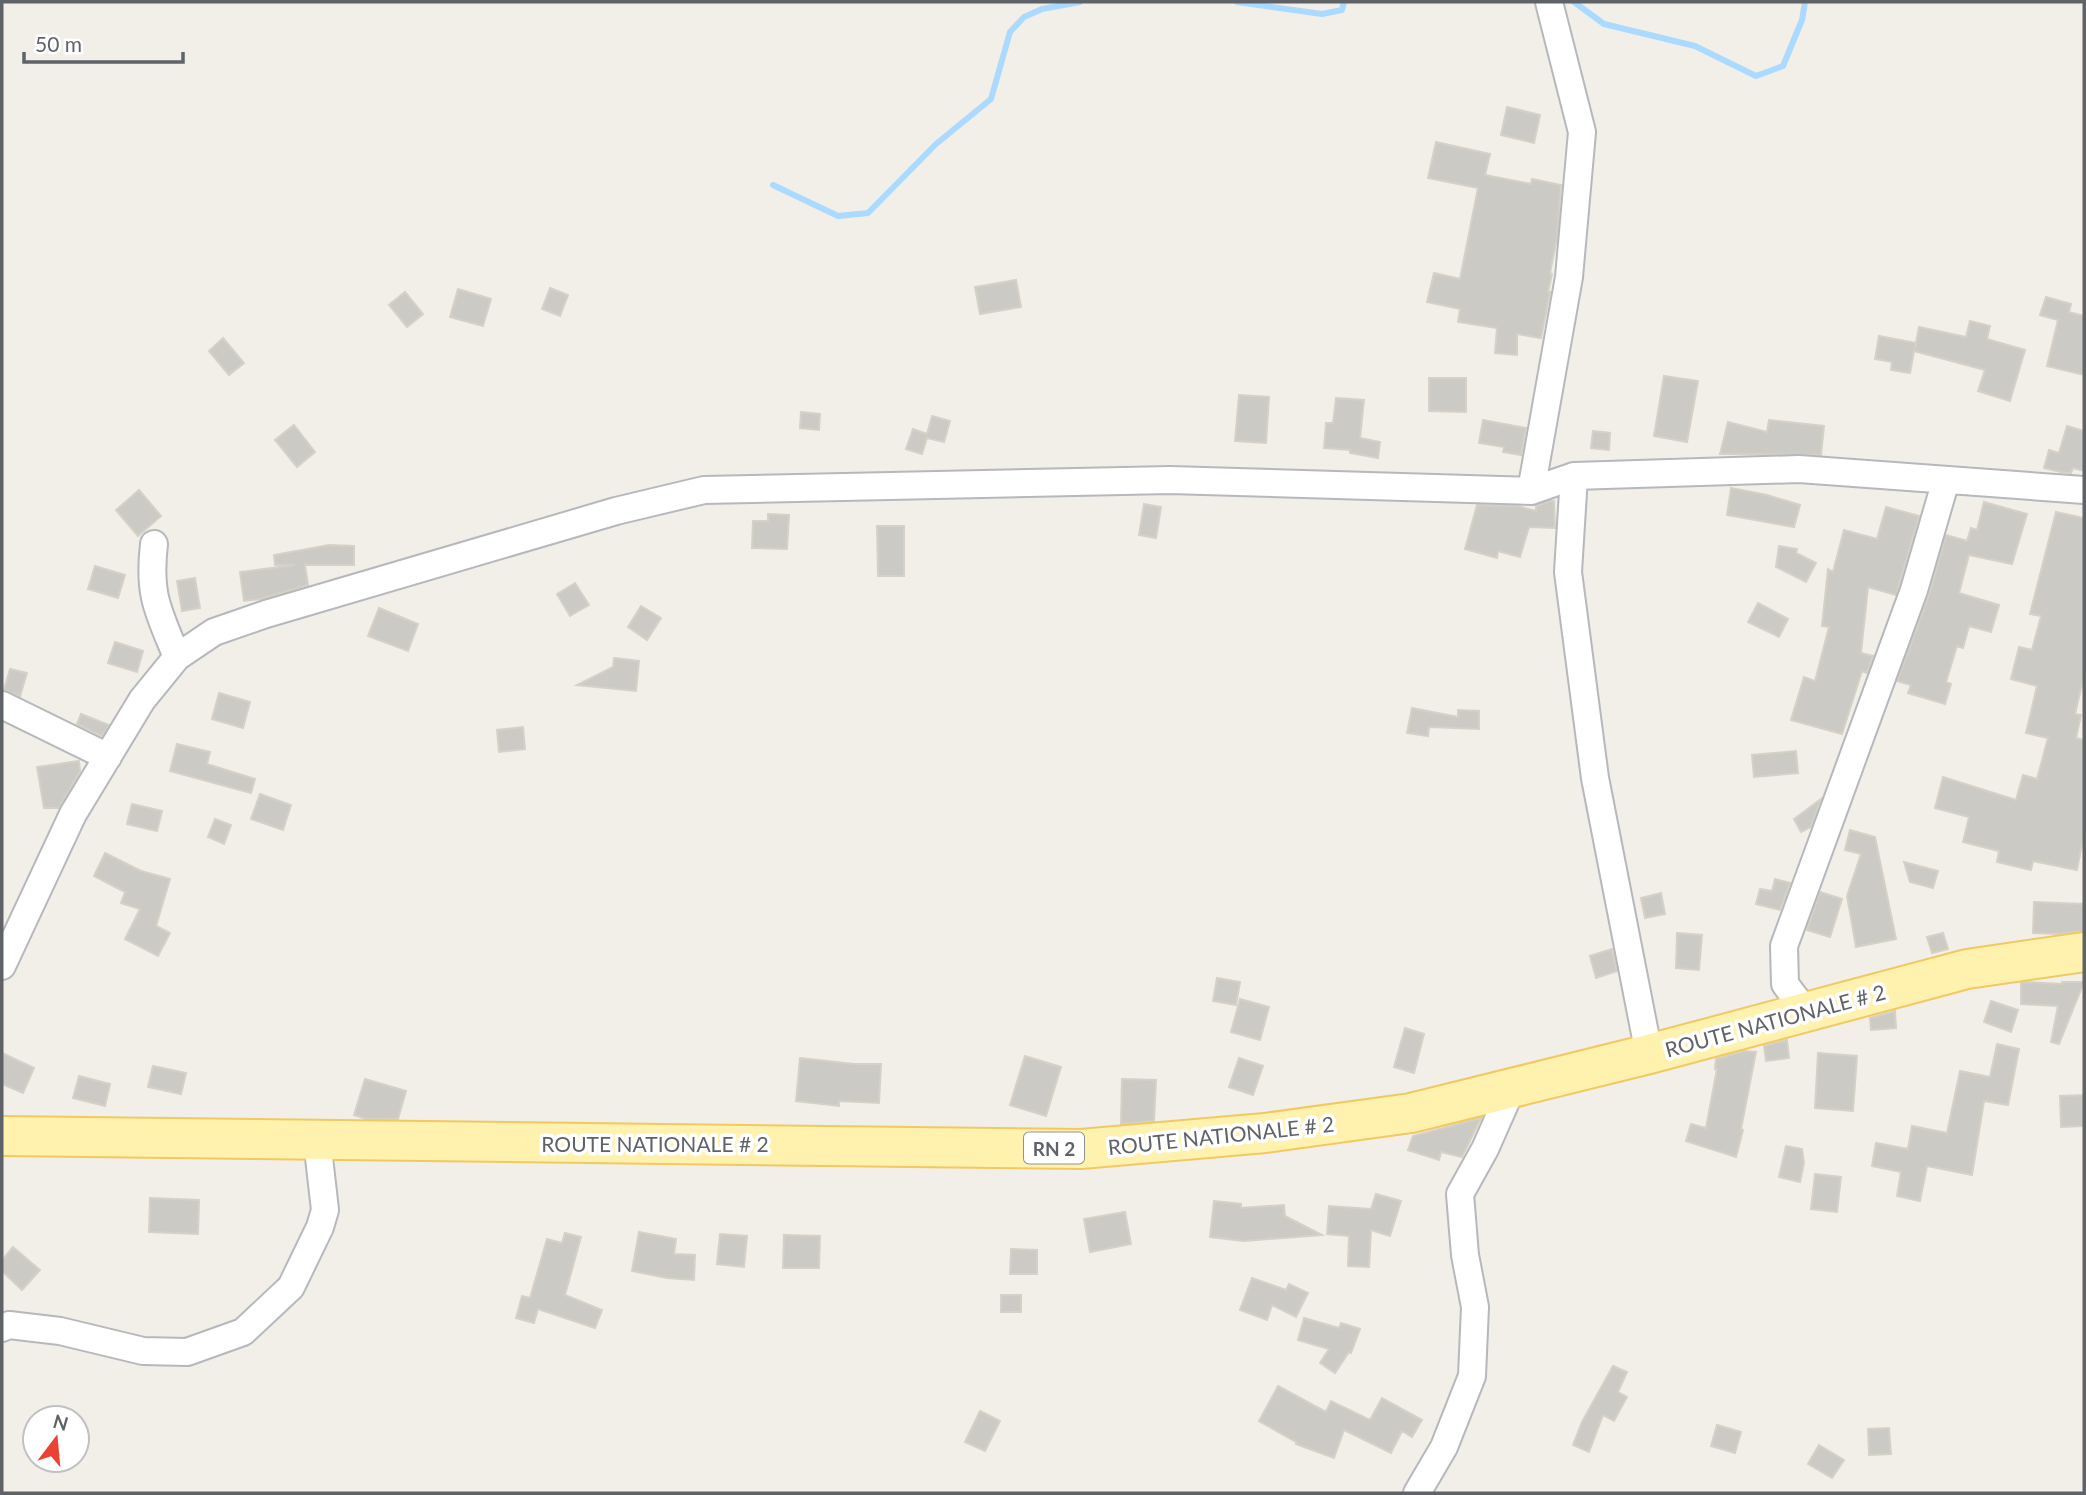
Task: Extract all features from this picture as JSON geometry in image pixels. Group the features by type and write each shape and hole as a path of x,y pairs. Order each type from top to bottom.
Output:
{"main road":[{"name":"ROUTE NATIONALE # 2","path":"2,1136 1081,1149 1265,1133 1398,1115 1648,1054 1967,969 2084,952"}],"street":[{"path":"1531,491 1569,278 1582,132 1549,2"},
{"path":"2,966 73,814 142,699 177,657 214,632 266,614 616,511 704,490 1170,480 1531,491 1574,476 1799,469 2084,490"},
{"path":"1574,476 1569,586 1595,778 1648,1054"},
{"path":"1807,1012 1785,984 1784,946 1914,590 1946,481"},
{"path":"154,544 150,573 154,601 177,657"},
{"path":"2,705 108,757"},
{"path":"1417,1493 1444,1447 1472,1376 1475,1307 1465,1255 1460,1194 1485,1149 1512,1088"},
{"path":"2,1328 9,1325 60,1331 143,1351 187,1352 243,1332 291,1287 320,1227 325,1210 317,1140"}],"building":[{"path":"1507,107 1540,115 1534,143 1501,135"},
{"path":"1436,142 1490,154 1485,175 1531,184 1532,179 1561,185 1550,292 1541,338 1517,334 1517,355 1495,353 1497,328 1458,322 1460,309 1427,302 1434,273 1460,279 1478,188 1428,178"},
{"path":"1016,280 1021,307 980,314 975,287"},
{"path":"550,288 568,295 560,316 542,309"},
{"path":"458,289 491,299 483,326 450,317"},
{"path":"405,292 423,314 407,327 389,305"},
{"path":"2046,297 2071,304 2069,312 2084,316 2084,375 2047,366 2058,320 2040,315"},
{"path":"1970,321 1990,326 1987,339 2025,350 2010,401 1978,391 1985,370 1914,351 1910,373 1891,370 1892,362 1875,359 1879,336 1916,343 1919,327 1966,337"},
{"path":"223,338 244,363 229,375 209,351"},
{"path":"1664,376 1698,381 1687,442 1654,436"},
{"path":"1429,378 1466,378 1466,412 1429,411"},
{"path":"1239,395 1269,397 1266,443 1235,441"},
{"path":"1336,398 1364,400 1360,438 1380,442 1378,458 1350,453 1350,450 1324,448 1326,423 1333,423"},
{"path":"801,412 820,414 819,430 800,428"},
{"path":"932,416 950,421 944,442 927,438 922,454 906,449 913,429 927,434"},
{"path":"1483,420 1526,428 1521,455 1503,452 1504,447 1479,443"},
{"path":"1769,420 1824,426 1821,455 1720,454 1728,422 1767,432"},
{"path":"294,425 315,452 297,467 275,440"},
{"path":"2067,426 2084,431 2084,471 2073,468 2071,473 2044,468 2049,450 2059,453"},
{"path":"1593,431 1610,433 1609,450 1591,448"},
{"path":"1731,488 1800,505 1794,527 1727,515"},
{"path":"139,490 161,516 138,536 116,510"},
{"path":"1554,501 1555,528 1529,527 1520,557 1498,551 1497,558 1465,549 1477,505 1518,506 1536,511 1536,506"},
{"path":"1984,502 2027,514 2012,564 1969,555 1959,593 1999,605 1991,632 1969,626 1963,648 1957,646 1946,682 1951,684 1945,704 1908,693 1911,685 1897,681 1929,595 1946,535 1967,541 1971,528 1977,530"},
{"path":"1144,504 1161,507 1156,538 1139,535"},
{"path":"1886,507 1919,516 1896,595 1868,587 1861,653 1873,656 1867,673 1862,671 1842,734 1791,720 1804,677 1815,681 1829,627 1822,626 1828,569 1833,572 1844,530 1877,539"},
{"path":"2056,512 2084,518 2084,676 2075,714 2081,715 2076,738 2084,740 2084,834 2077,870 2033,861 2031,870 1997,862 1999,851 1963,842 1969,817 1935,808 1943,777 2016,800 2023,775 2037,779 2048,738 2026,733 2037,686 2011,679 2019,647 2032,650 2041,616 2030,614"},
{"path":"768,514 789,515 787,549 752,548 753,521 768,521"},
{"path":"877,526 904,526 904,576 878,576"},
{"path":"329,545 354,546 354,565 305,565 308,585 261,599 244,601 240,572 295,565 275,565 274,555"},
{"path":"1779,546 1797,549 1796,553 1816,563 1806,582 1776,567"},
{"path":"95,566 125,575 118,598 88,589"},
{"path":"195,578 200,608 182,611 177,581"},
{"path":"575,583 589,605 570,616 557,594"},
{"path":"1758,603 1788,619 1779,637 1748,622"},
{"path":"641,606 661,618 647,640 628,627"},
{"path":"379,608 418,624 408,651 368,636"},
{"path":"115,642 143,651 137,672 108,663"},
{"path":"614,658 639,661 636,691 577,685 613,667"},
{"path":"10,669 27,673 20,696 4,690"},
{"path":"219,693 250,702 243,728 212,719"},
{"path":"1412,708 1458,717 1458,710 1479,711 1479,729 1429,727 1428,736 1407,733"},
{"path":"81,714 109,725 102,736 77,724"},
{"path":"523,727 525,749 499,752 497,730"},
{"path":"177,744 210,752 207,764 255,779 251,793 170,771"},
{"path":"1796,751 1798,773 1754,777 1752,755"},
{"path":"79,761 80,771 59,808 44,808 37,767"},
{"path":"260,794 291,805 283,830 251,819"},
{"path":"1821,799 1811,827 1801,832 1794,819"},
{"path":"132,804 162,811 157,831 127,824"},
{"path":"215,819 231,825 224,844 208,837"},
{"path":"1850,830 1875,837 1896,939 1856,947 1847,896 1861,854 1845,850"},
{"path":"105,853 141,871 170,879 156,926 170,933 158,956 125,939 140,909 121,903 125,892 94,876"},
{"path":"1904,862 1938,871 1933,888 1910,882"},
{"path":"1775,879 1790,883 1780,910 1756,904 1760,889 1772,891"},
{"path":"1820,892 1842,899 1830,937 1807,930"},
{"path":"1661,893 1665,914 1645,918 1641,898"},
{"path":"2034,902 2084,904 2084,931 2033,933"},
{"path":"1677,933 1702,935 1699,970 1676,968"},
{"path":"1943,933 1948,949 1932,953 1927,937"},
{"path":"1612,949 1617,971 1596,978 1590,956"},
{"path":"1217,978 1240,982 1236,1005 1213,1001"},
{"path":"2084,982 2059,1044 2051,1042 2058,1006 2021,1004 2021,983"},
{"path":"1240,999 1269,1007 1260,1040 1231,1032"},
{"path":"1991,1001 2018,1010 2011,1032 1984,1022"},
{"path":"1895,1011 1896,1028 1871,1030 1870,1018"},
{"path":"1405,1028 1424,1034 1414,1073 1394,1067"},
{"path":"1787,1040 1789,1058 1766,1061 1764,1046"},
{"path":"1997,1044 2019,1049 2008,1105 1984,1101 1972,1175 1927,1166 1920,1201 1897,1196 1901,1172 1872,1166 1876,1143 1908,1149 1912,1126 1947,1133 1960,1071 1990,1077"},
{"path":"1745,1051 1756,1052 1736,1157 1686,1141 1691,1124 1706,1128 1717,1069 1716,1059"},
{"path":"2,1053 34,1068 23,1093 2,1084"},
{"path":"1818,1053 1857,1056 1853,1111 1815,1108"},
{"path":"1025,1056 1061,1067 1046,1116 1010,1105"},
{"path":"800,1058 881,1064 879,1103 839,1101 839,1106 796,1101"},
{"path":"1239,1058 1263,1066 1253,1095 1229,1087"},
{"path":"153,1066 186,1073 181,1094 148,1087"},
{"path":"79,1076 110,1084 105,1106 73,1098"},
{"path":"365,1079 406,1091 398,1119 366,1119 354,1115"},
{"path":"1122,1079 1156,1080 1154,1121 1121,1124"},
{"path":"2084,1095 2084,1126 2061,1127 2060,1096"},
{"path":"1481,1118 1462,1157 1441,1152 1439,1160 1408,1150 1413,1136"},
{"path":"1786,1146 1802,1149 1804,1163 1800,1182 1779,1177"},
{"path":"1815,1174 1841,1177 1837,1212 1811,1209"},
{"path":"1376,1194 1401,1201 1390,1236 1371,1230 1369,1267 1348,1266 1349,1236 1327,1234 1329,1206 1371,1209"},
{"path":"150,1198 199,1200 198,1234 149,1232"},
{"path":"1214,1201 1241,1204 1241,1208 1284,1205 1285,1216 1322,1235 1244,1241 1210,1237"},
{"path":"1125,1212 1131,1244 1090,1252 1084,1219"},
{"path":"639,1232 676,1239 674,1254 695,1255 694,1280 632,1271"},
{"path":"565,1233 581,1237 565,1295 602,1310 595,1328 538,1309 534,1323 516,1318 522,1296 530,1298 547,1239 562,1243"},
{"path":"720,1234 747,1236 744,1267 717,1264"},
{"path":"784,1235 820,1236 819,1268 783,1268"},
{"path":"13,1247 40,1270 22,1290 2,1271 2,1260"},
{"path":"1011,1249 1037,1250 1037,1274 1010,1274"},
{"path":"1252,1278 1286,1290 1289,1284 1308,1293 1296,1317 1272,1305 1267,1320 1240,1310"},
{"path":"1001,1295 1021,1295 1021,1312 1001,1312"},
{"path":"1304,1318 1339,1328 1341,1323 1360,1329 1351,1353 1349,1352 1335,1373 1320,1363 1329,1349 1298,1340"},
{"path":"1613,1366 1627,1372 1618,1392 1627,1397 1614,1421 1603,1415 1589,1452 1573,1445 1582,1422"},
{"path":"1278,1386 1326,1412 1331,1401 1370,1420 1382,1398 1422,1420 1412,1437 1402,1431 1391,1453 1344,1430 1334,1458 1296,1444 1259,1421"},
{"path":"980,1411 1000,1421 985,1451 965,1442"},
{"path":"1717,1425 1741,1432 1735,1453 1711,1446"},
{"path":"1889,1428 1891,1454 1869,1455 1868,1429"},
{"path":"1819,1445 1844,1460 1832,1478 1808,1464"}],"waterway":[{"path":"773,185 838,216 868,213 936,144 991,99 1010,32 1024,17 1042,9 1080,2"},
{"path":"1237,2 1322,14 1342,10 1344,2"},
{"path":"1574,2 1604,24 1695,46 1756,76 1783,66 1802,20 1805,2"}]}
